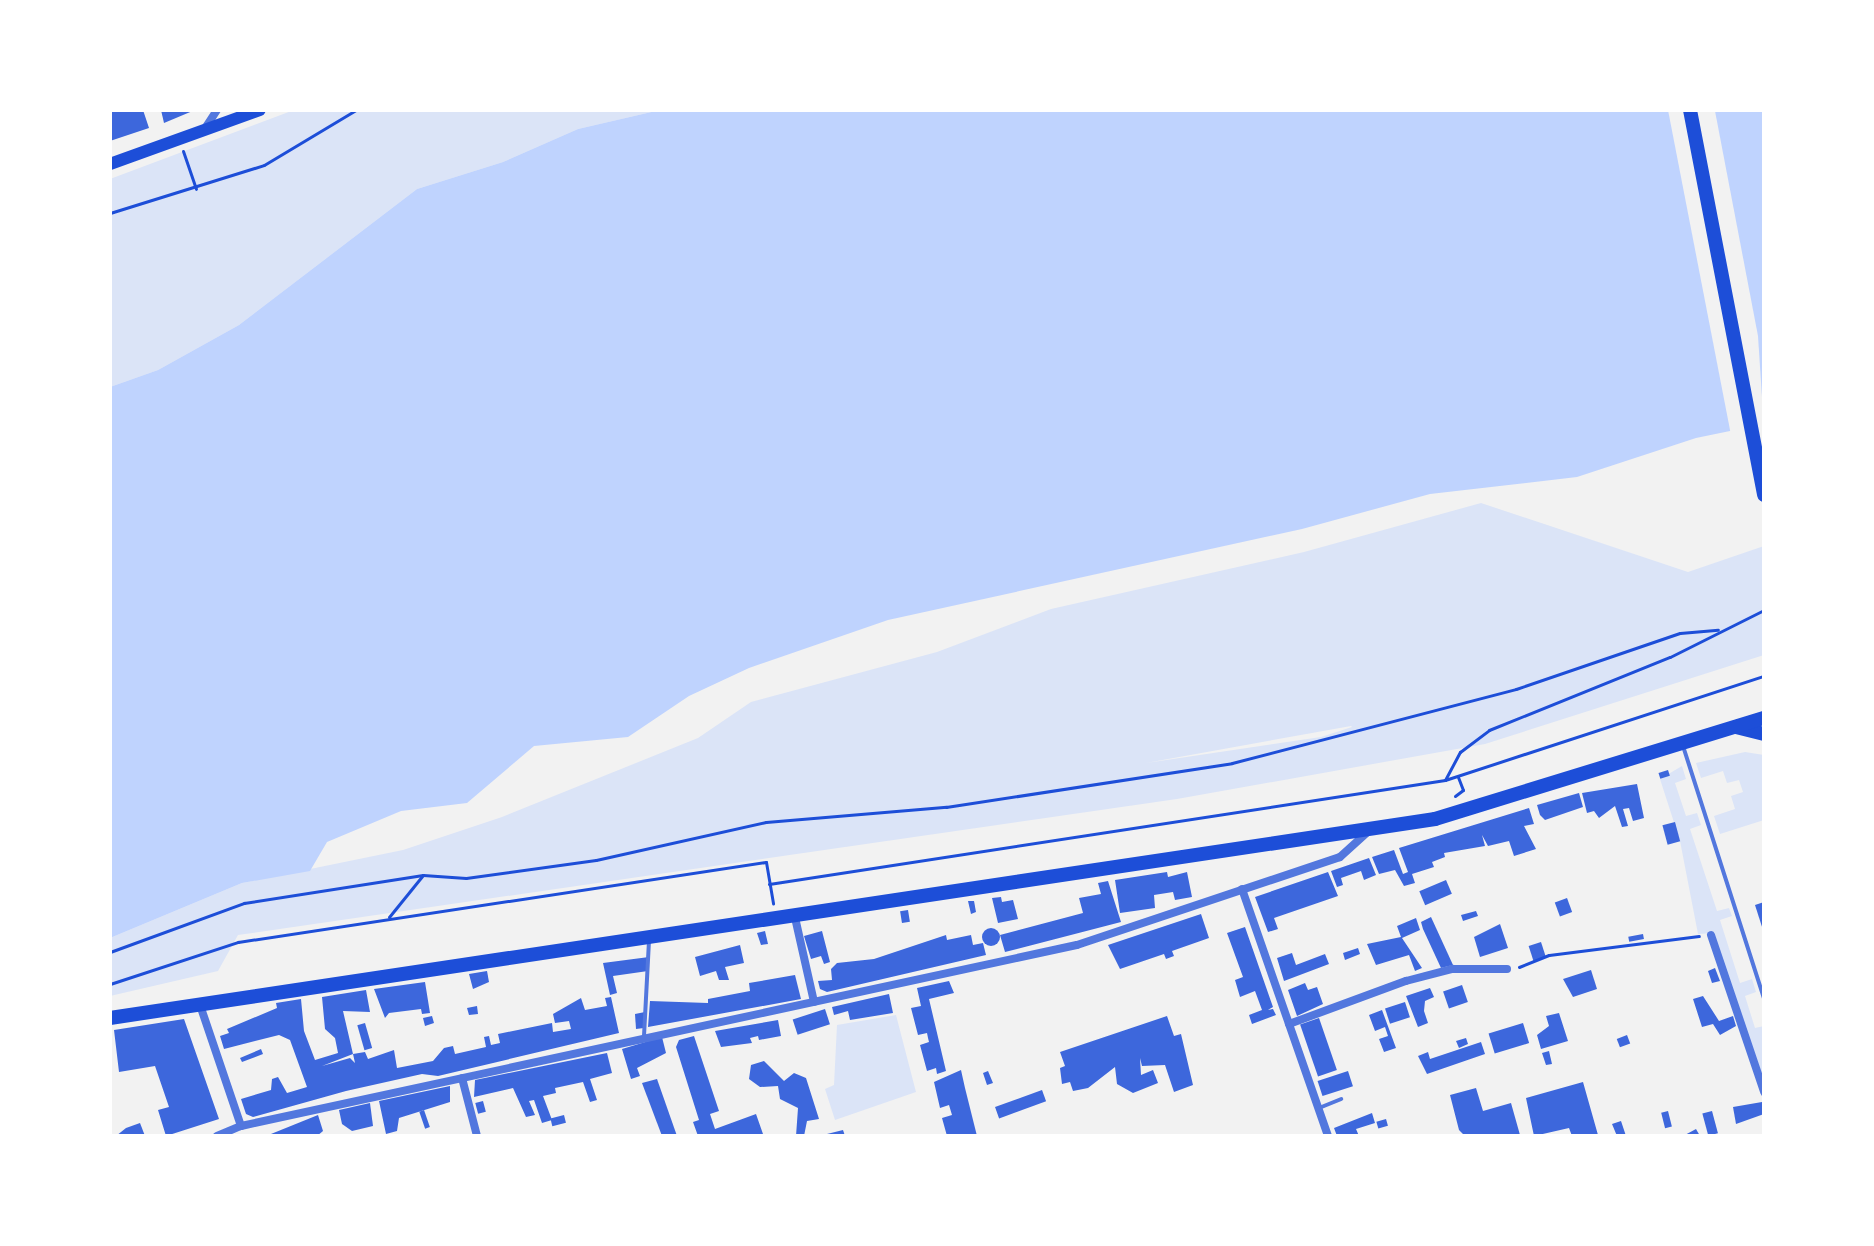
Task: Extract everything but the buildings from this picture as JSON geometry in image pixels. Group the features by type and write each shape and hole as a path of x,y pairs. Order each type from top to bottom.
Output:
{"main road":[{"path":"110,164 201,135 260,110"},
{"path":"1690,110 1764,495"},
{"path":"110,1018 199,1001 1371,829 1448,815 1764,718"},
{"path":"1735,727 1764,734"}],"street":[{"path":"201,135 217,110"},
{"path":"217,1136 241,1126 1077,945 1340,857 1371,829"},
{"path":"1242,889 1328,1136"},
{"path":"794,913 814,1002"},
{"path":"1711,935 1764,1092"},
{"path":"1289,1024 1452,969 1507,969"},
{"path":"199,1001 241,1126"},
{"path":"462,1078 477,1136"}],"lane":[{"path":"1682,743 1764,998"},
{"path":"643,1039 650,988 649,934"},
{"path":"1319,1108 1341,1099"}],"path":[{"path":"110,213 196,189 264,165 356,110"},
{"path":"183,151 196,189"},
{"path":"1445,780 1460,752 1482,735 1670,657 1718,630 1764,610"},
{"path":"110,952 244,903 423,875 466,878 567,864 766,822 946,807 1232,763 1516,689 1680,633 1718,630"},
{"path":"769,884 1445,780 1764,676"},
{"path":"1448,815 1445,804 1463,790 1457,776"},
{"path":"110,984 238,942 766,862 772,904"},
{"path":"389,918 389,911 423,875"},
{"path":"1507,969 1549,955 1711,935"}],"shaded area":[{"path":"294,110 660,110 578,129 503,162 417,189 239,325 158,370 110,387 110,179"},
{"path":"1481,503 1688,572 1764,546 1764,655 1485,744 1177,799 238,935 218,971 110,996 110,938 242,883 403,850 502,817 698,738 751,702 937,652 1051,609 1304,552","holes":["1352,727 1321,737 1146,763"]},
{"path":"1745,752 1764,755 1764,820 1720,834 1714,816 1735,809 1731,796 1743,792 1739,780 1727,783 1723,771 1701,778 1696,763"},
{"path":"1682,766 1686,779 1675,783 1686,816 1697,813 1701,825 1690,829 1717,911 1729,908 1732,916 1720,920 1740,983 1752,979 1756,992 1745,996 1755,1028 1764,1026 1764,1084 1713,933 1698,934 1680,841 1660,779"},
{"path":"896,1015 916,1092 835,1120 825,1089 834,1085 837,1025"}],"water":[{"path":"660,110 1764,110 1764,424 1696,438 1577,477 1430,494 1302,529 888,620 749,668 689,696 628,737 534,746 467,803 401,811 327,842 310,871 242,883 110,938 110,387 158,370 239,325 417,189 503,162 578,129"}],"pier":[{"path":"1668,110 1715,111 1758,336 1764,428 1731,435"}]}
